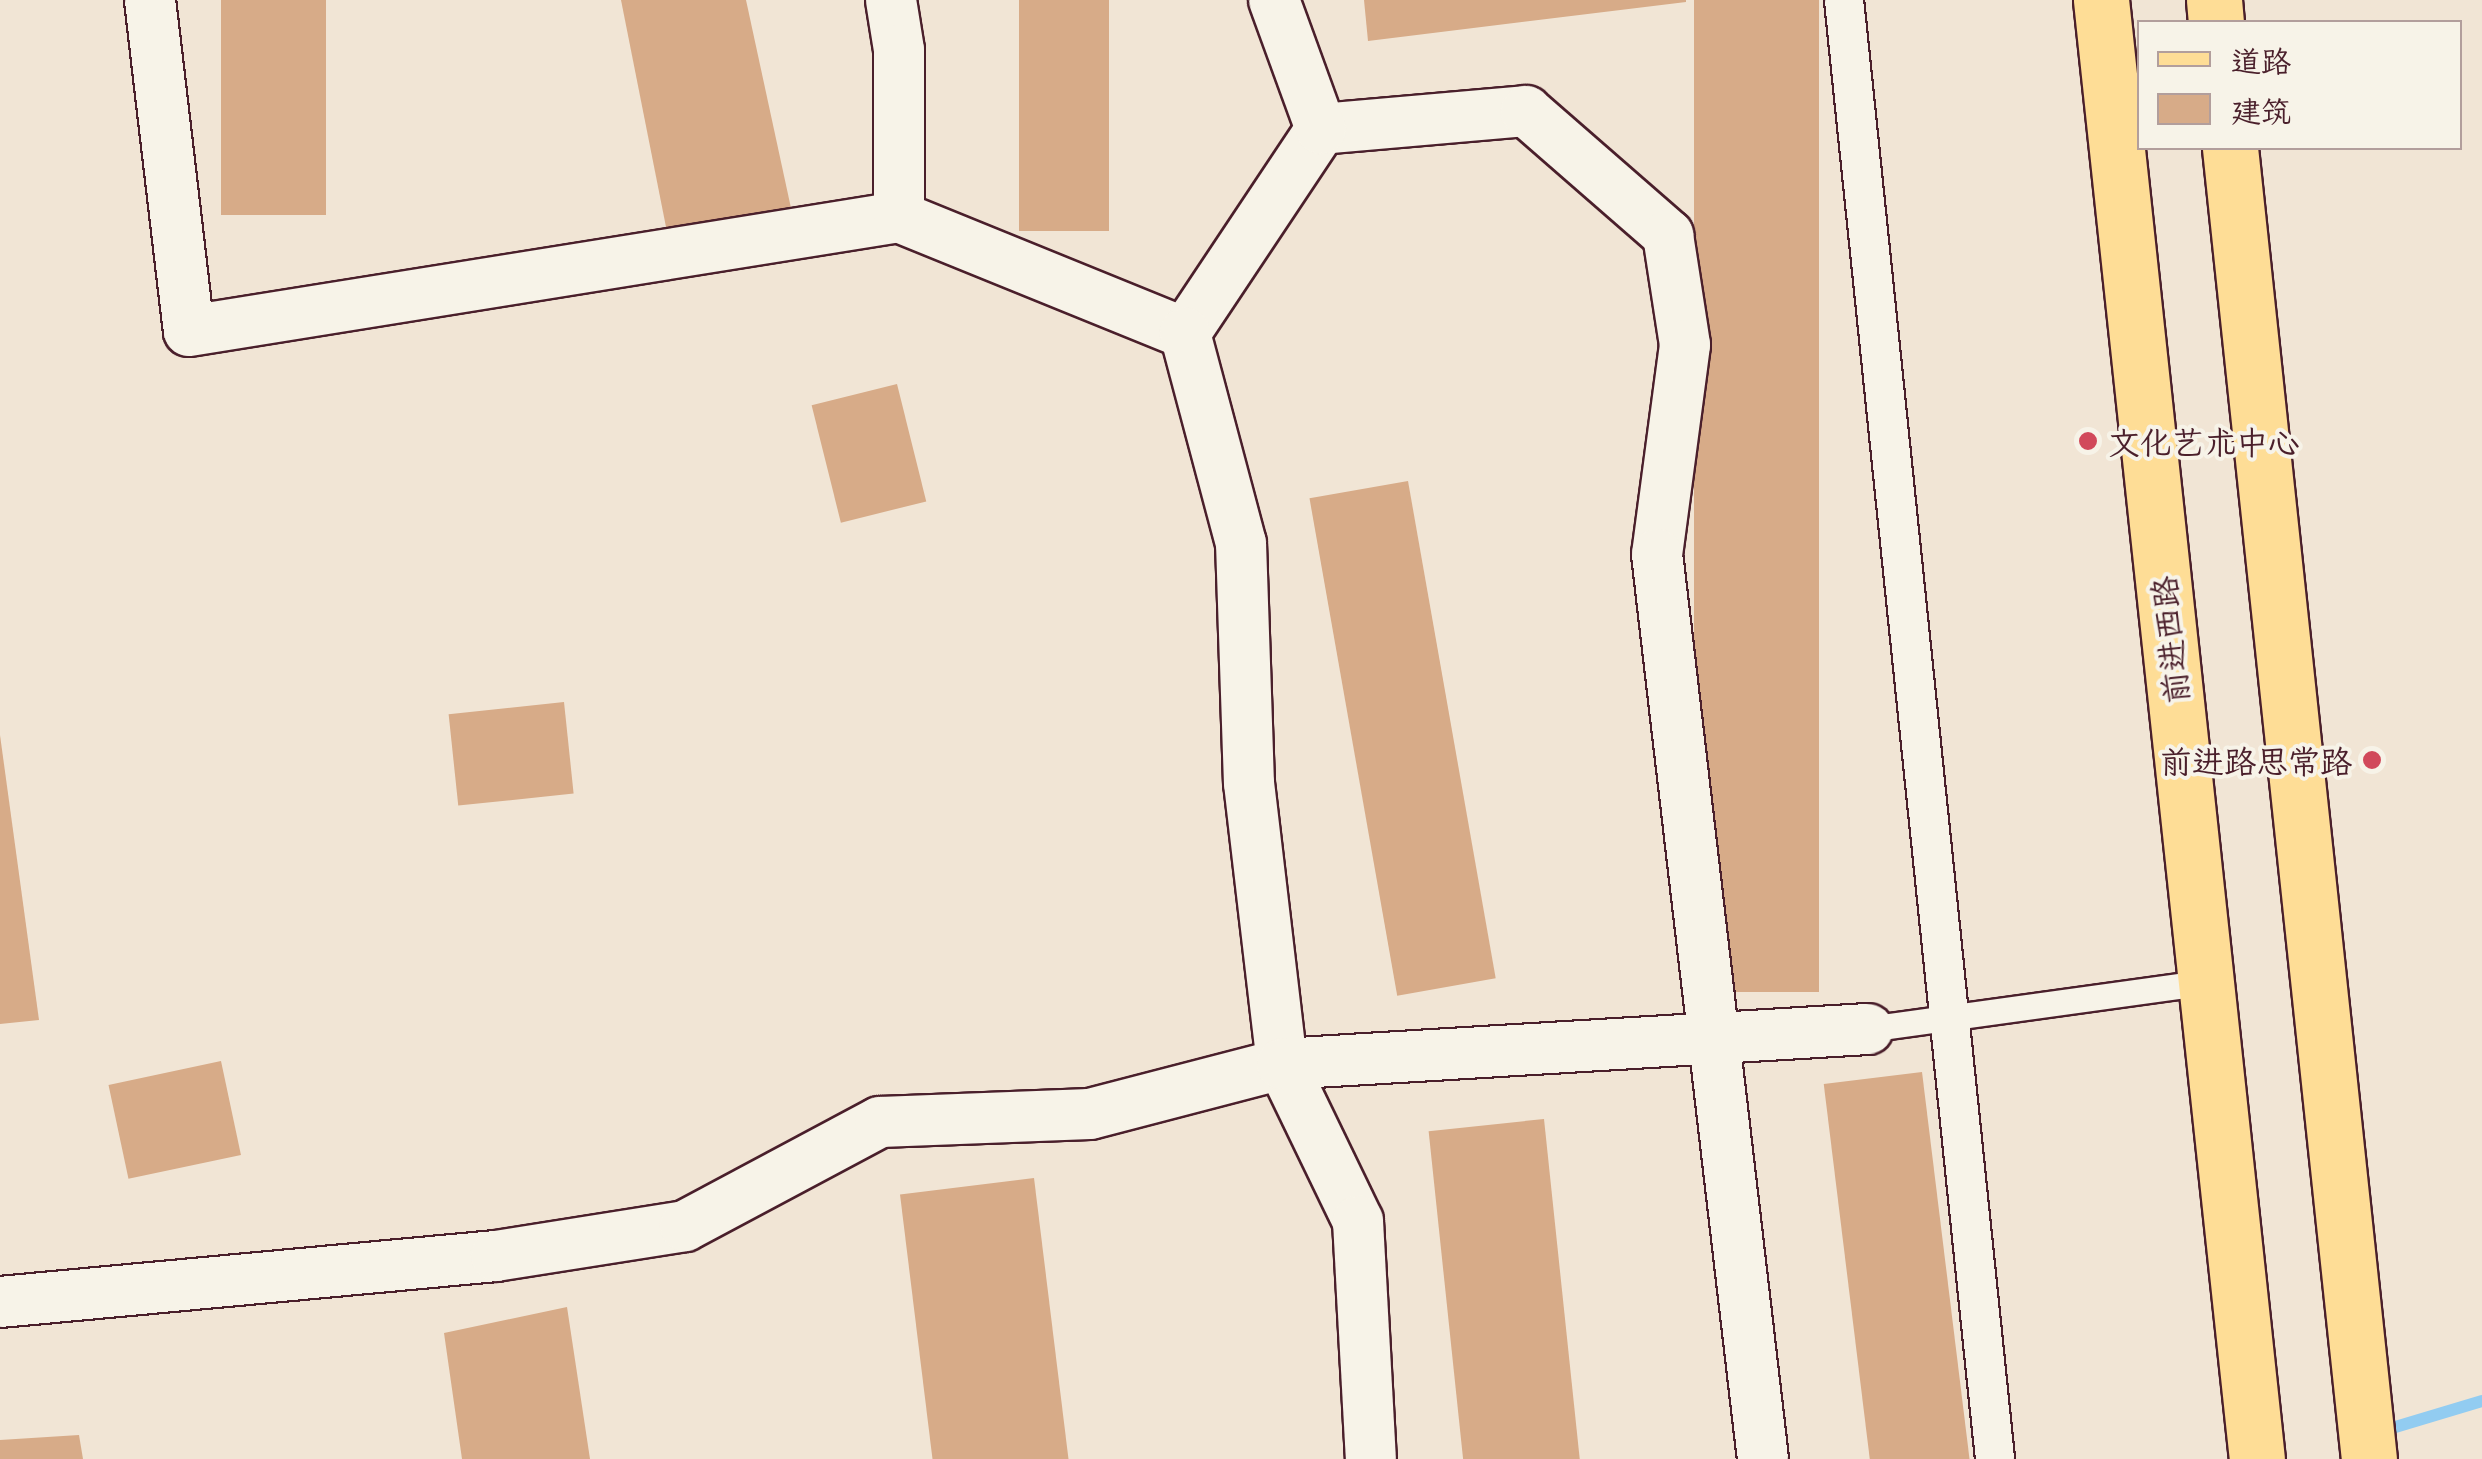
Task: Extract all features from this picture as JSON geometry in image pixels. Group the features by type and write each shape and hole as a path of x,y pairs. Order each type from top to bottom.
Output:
{"main road":[{"name":"前进西路","path":"2101,0 2258,1459"},
{"path":"2230,150 2369,1459"}],"street":[{"path":"150,0 189,331 898,216 1185,333"},
{"path":"891,0 899,50 898,216"},
{"path":"1274,0 1321,129"},
{"path":"1844,0 1954,1017 1996,1459"},
{"path":"1321,129 1526,111 1668,236 1684,345 1656,554 1763,1459"},
{"path":"1321,129 1185,333 1241,543 1249,784 1282,1064 1358,1221 1372,1459"},
{"path":"0,1302 496,1256 685,1226 880,1122 1090,1114 1282,1064 1868,1029"}],"lane":[{"path":"1868,1029 2204,982"}],"building":[{"path":"221,0 326,0 326,215 221,215"},
{"path":"621,0 746,0 794,222 667,232"},
{"path":"1019,0 1109,0 1109,231 1019,231"},
{"path":"1364,0 1686,0 1686,2 1368,41"},
{"path":"1694,0 1819,0 1819,992 1694,992"},
{"path":"897,384 926,501 841,523 812,405"},
{"path":"1408,481 1496,978 1397,996 1310,498"},
{"path":"564,702 574,793 458,806 449,714"},
{"path":"0,735 39,1020 0,1024"},
{"path":"221,1061 241,1155 128,1179 109,1085"},
{"path":"1922,1072 1970,1459 1870,1459 1824,1084"},
{"path":"1544,1119 1580,1459 1463,1459 1429,1131"},
{"path":"1034,1178 1068,1459 932,1459 900,1194"},
{"path":"567,1307 590,1459 462,1459 444,1333"},
{"path":"79,1435 83,1459 0,1459 0,1440"}],"waterway":[{"path":"2392,1428 2482,1401"}],"place":[{"name":"文化艺术中心","path":"2088,441"},
{"name":"前进路思常路","path":"2372,760"}]}
